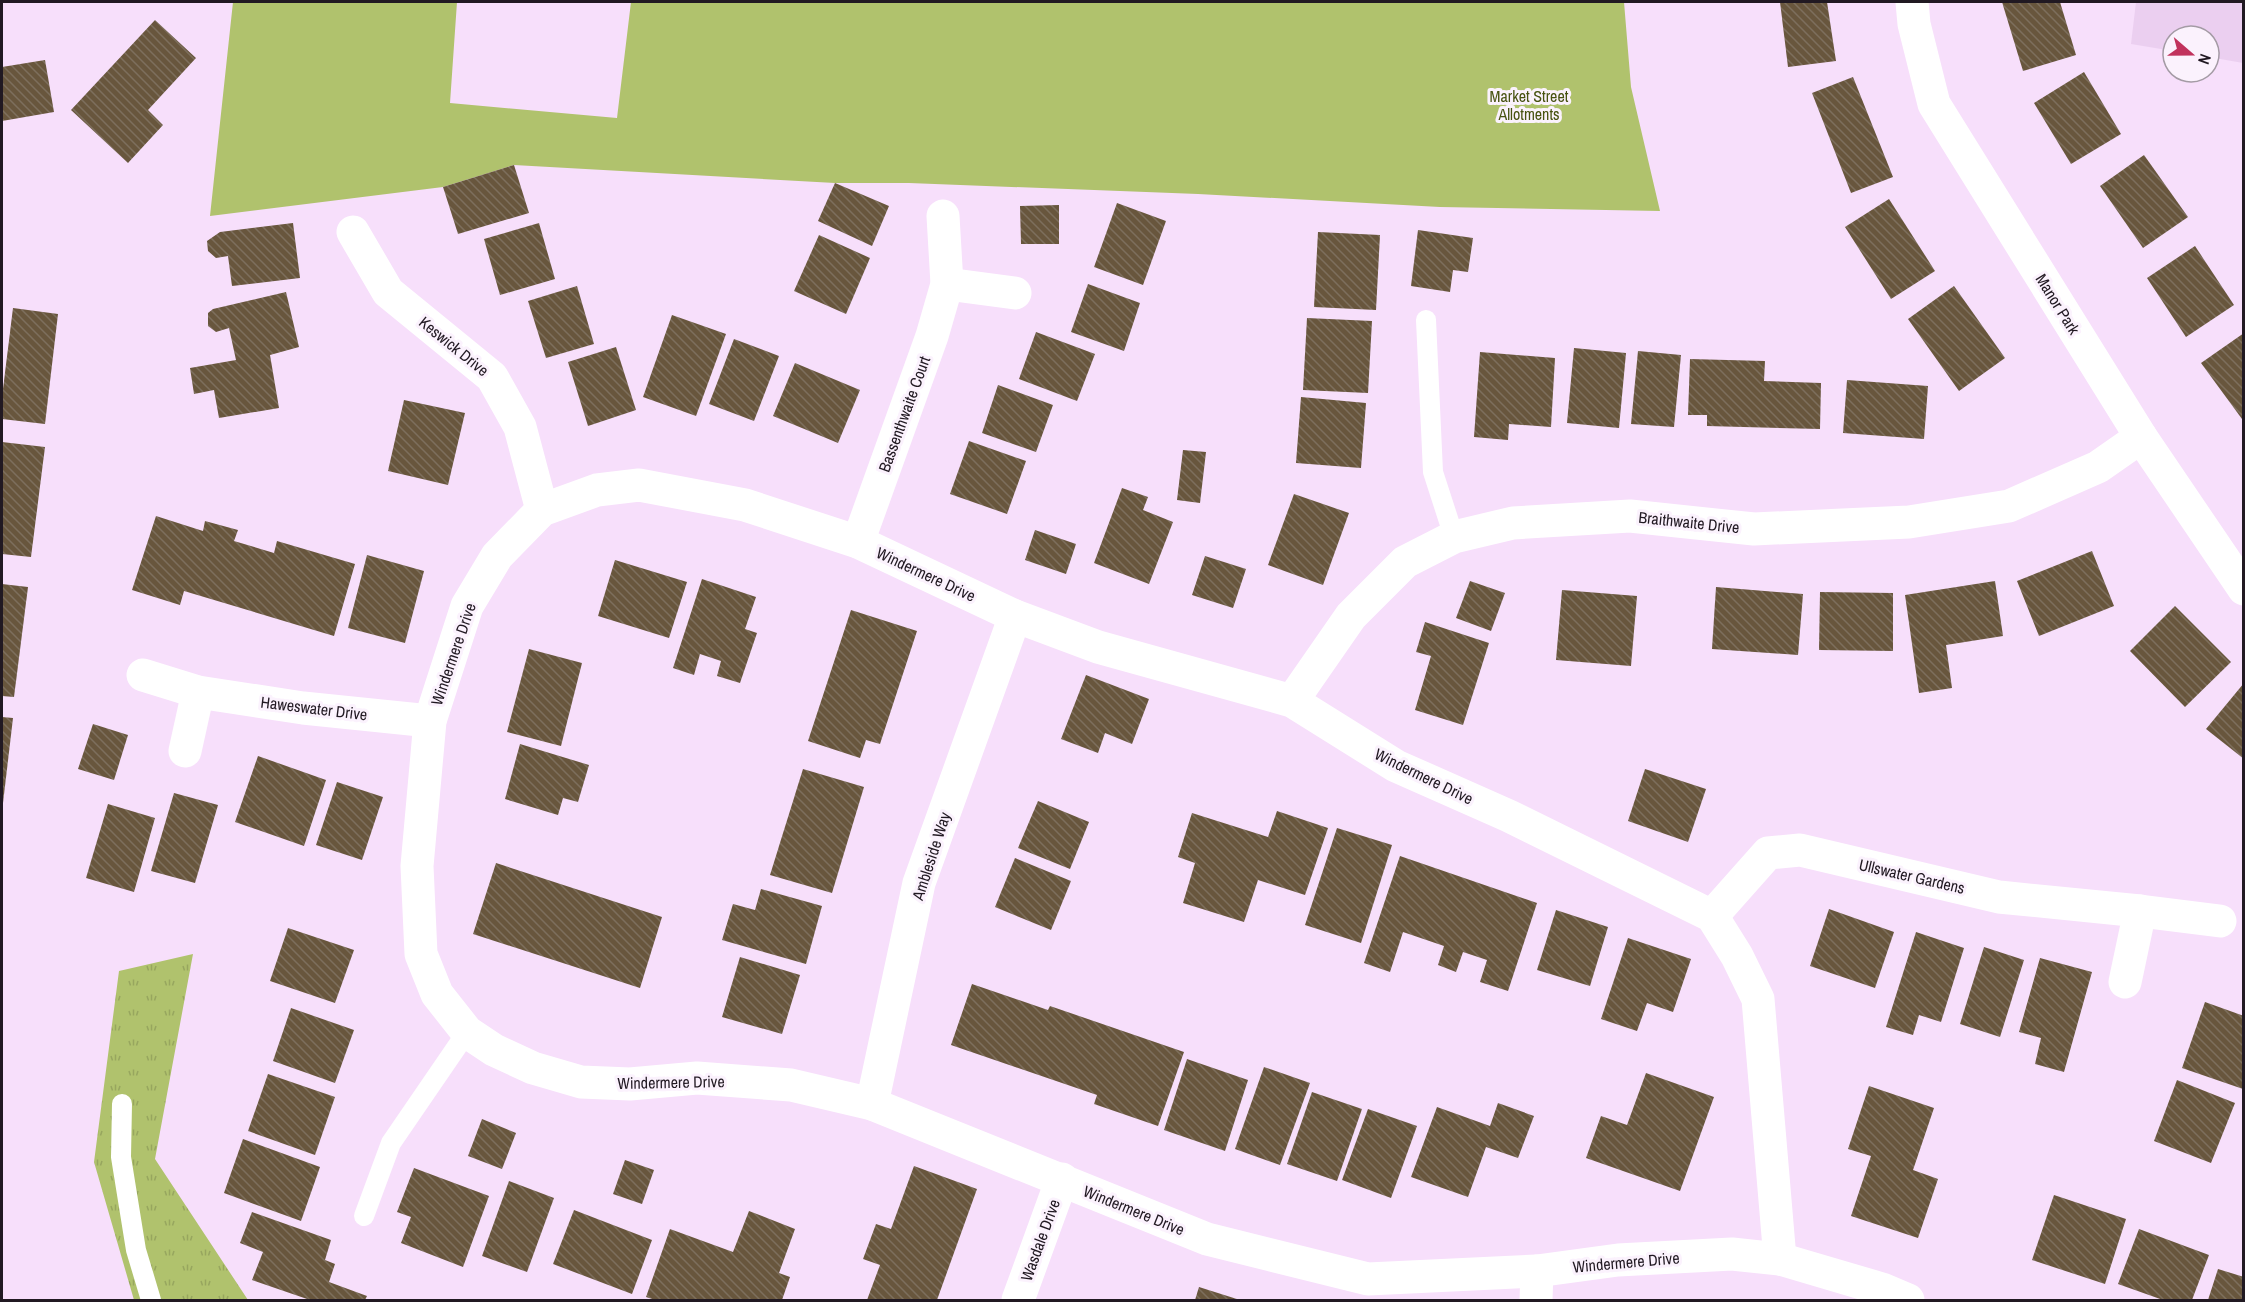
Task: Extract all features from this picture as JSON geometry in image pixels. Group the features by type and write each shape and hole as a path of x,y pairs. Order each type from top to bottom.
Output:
{"street":[{"name":"Manor Park","path":"1912,2 1914,24 1934,105 2141,437 2244,589"},
{"name":"Bassenthwaite Court","path":"858,542 932,336 947,284 943,216"},
{"name":"Keswick Drive","path":"353,232 388,292 492,377 520,427 542,510"},
{"path":"947,284 1015,293"},
{"name":"Braithwaite Drive","path":"1292,701 1351,616 1405,562 1454,537 1513,523 1630,516 1754,529 1909,522 2008,506 2098,467 2141,437"},
{"name":"Windermere Drive","path":"1712,916 1509,816 1396,766 1292,701 1098,647 1016,616 858,542 745,505 639,485 597,490 542,510 497,556 467,606 430,721 417,866 421,954 437,994 467,1032 494,1050 532,1068 581,1082 630,1084 697,1078 790,1085 872,1104 1207,1239 1368,1279 1537,1286 1618,1260 1732,1254 1780,1259 1882,1289 1908,1300"},
{"name":"Ambleside Way","path":"872,1104 919,883 1016,616"},
{"name":"Haweswater Drive","path":"143,675 198,692 303,708 430,721"},
{"path":"185,751 198,692"},
{"name":"Ullswater Gardens","path":"1712,916 1768,853 1800,850 2000,897 2220,921"},
{"path":"2125,982 2140,911"},
{"path":"1712,916 1737,956 1758,999 1780,1259"},
{"name":"Wasdale Drive","path":"1018,1300 1062,1179"}],"lane":[{"path":"1426,320 1432,472 1454,537"},
{"path":"364,1216 391,1143 467,1032"},
{"path":"122,1104 121,1157 136,1250 151,1300"}],"shaded area":[{"path":"2136,2 2243,2 2243,63 2221,59 2221,24 2161,24 2161,49 2131,44"}],"green space":[{"name":"Market Street Allotments","path":"233,2 457,2 450,103 617,118 631,2 1624,2 1631,87 1660,211 1440,207 1198,194 909,183 835,183 514,165 443,187 210,216"},
{"path":"193,954 155,1159 248,1300 134,1300 94,1162 119,971"}],"building":[{"path":"1780,2 1827,2 1836,61 1788,67"},
{"path":"2002,2 2060,2 2076,55 2023,71"},
{"path":"155,20 196,58 148,110 163,125 128,163 71,110"},
{"path":"45,60 54,112 2,121 2,67"},
{"path":"2084,72 2121,134 2071,164 2034,103"},
{"path":"1853,77 1893,177 1851,193 1812,93"},
{"path":"2144,155 2188,217 2143,248 2100,186"},
{"path":"514,165 529,213 458,234 443,187"},
{"path":"835,183 889,206 872,246 818,221"},
{"path":"1889,199 1935,271 1891,299 1845,227"},
{"path":"1117,203 1166,221 1143,285 1094,267"},
{"path":"1059,205 1059,244 1021,244 1020,206"},
{"path":"293,223 300,278 232,286 228,256 216,258 208,251 207,241 220,232"},
{"path":"539,223 555,279 500,295 484,239"},
{"path":"1418,230 1473,238 1468,272 1453,270 1450,292 1411,286"},
{"path":"1318,232 1380,235 1376,310 1314,307"},
{"path":"819,235 870,258 846,314 794,291"},
{"path":"2195,246 2234,305 2186,337 2147,278"},
{"path":"1088,284 1140,303 1124,351 1071,332"},
{"path":"577,286 594,344 546,358 528,301"},
{"path":"1954,286 2005,358 1959,391 1908,319"},
{"path":"286,292 299,347 270,355 279,408 219,418 214,390 194,394 190,368 236,360 229,328 216,332 208,326 208,313 213,309"},
{"path":"13,308 58,314 45,424 2,419 2,397"},
{"path":"672,315 726,334 696,416 643,397"},
{"path":"1307,318 1372,321 1368,393 1303,390"},
{"path":"1036,332 1095,354 1077,401 1019,379"},
{"path":"2244,333 2244,418 2242,419 2201,363"},
{"path":"734,339 779,356 754,421 709,404"},
{"path":"616,347 636,410 588,426 568,362"},
{"path":"1574,348 1626,353 1619,428 1567,423"},
{"path":"1638,351 1681,355 1674,427 1631,424"},
{"path":"1480,352 1555,358 1551,427 1509,424 1508,440 1474,437"},
{"path":"1690,359 1765,361 1764,381 1821,383 1820,429 1707,426 1707,415 1688,415"},
{"path":"795,363 860,390 838,443 773,416"},
{"path":"1847,380 1928,386 1924,439 1843,433"},
{"path":"998,385 1053,405 1036,452 982,433"},
{"path":"1301,397 1366,403 1361,468 1296,463"},
{"path":"404,400 465,413 448,485 388,471"},
{"path":"969,441 1026,461 1007,514 950,494"},
{"path":"2,442 45,447 31,557 2,554"},
{"path":"1183,450 1206,452 1200,503 1177,500"},
{"path":"1122,488 1148,497 1143,510 1173,522 1149,584 1094,563"},
{"path":"1294,494 1349,513 1323,585 1268,565"},
{"path":"156,516 203,531 205,521 238,530 234,541 274,553 277,541 355,564 334,636 184,591 180,605 132,590"},
{"path":"1035,530 1076,544 1066,574 1025,560"},
{"path":"2092,551 2114,606 2039,636 2017,581"},
{"path":"367,555 424,571 405,643 348,628"},
{"path":"1205,556 1246,569 1233,608 1192,595"},
{"path":"615,560 687,582 669,638 598,616"},
{"path":"702,579 756,597 745,629 757,633 740,683 717,676 721,661 700,654 694,675 673,668"},
{"path":"1470,581 1505,593 1491,631 1456,618"},
{"path":"1995,581 2003,636 1946,645 1952,688 1919,693 1905,595"},
{"path":"2,584 28,587 14,697 2,696"},
{"path":"1716,587 1803,594 1798,655 1712,649"},
{"path":"1562,590 1637,596 1631,666 1556,660"},
{"path":"1820,592 1893,593 1893,651 1819,650"},
{"path":"2175,606 2231,662 2185,707 2130,651"},
{"path":"851,610 917,631 880,744 866,740 860,758 808,741"},
{"path":"1425,622 1489,643 1463,725 1415,710 1431,656 1416,652"},
{"path":"529,649 582,663 561,746 507,732"},
{"path":"1086,675 1149,699 1132,744 1105,733 1098,753 1061,739"},
{"path":"2244,683 2244,759 2206,729"},
{"path":"2,717 13,718 3,803 2,803"},
{"path":"93,724 128,735 114,780 78,769"},
{"path":"520,744 589,765 578,802 563,798 558,815 505,799"},
{"path":"258,756 326,780 304,846 235,822"},
{"path":"803,769 864,787 832,893 770,875"},
{"path":"1645,769 1706,789 1688,842 1628,821"},
{"path":"337,782 383,797 362,860 316,845"},
{"path":"174,793 218,805 195,883 151,871"},
{"path":"1038,801 1089,822 1070,869 1018,848"},
{"path":"108,804 155,818 134,892 86,878"},
{"path":"1277,811 1328,828 1305,895 1258,880 1244,922 1183,903 1195,863 1178,857 1192,813 1268,837"},
{"path":"1337,828 1392,845 1361,943 1305,925"},
{"path":"1400,856 1537,903 1508,991 1480,982 1487,960 1463,952 1456,972 1438,965 1444,946 1403,932 1390,972 1364,963"},
{"path":"1015,858 1071,881 1051,930 995,907"},
{"path":"496,863 662,917 640,988 473,934"},
{"path":"761,889 822,906 806,964 722,940 733,904 755,910"},
{"path":"1829,909 1894,932 1875,988 1810,966"},
{"path":"1556,910 1608,927 1590,986 1537,970"},
{"path":"288,928 354,950 335,1003 270,981"},
{"path":"1916,932 1964,948 1941,1022 1919,1015 1913,1035 1886,1027"},
{"path":"1628,938 1691,959 1673,1012 1647,1003 1637,1031 1601,1019"},
{"path":"1984,947 2024,960 2000,1037 1960,1024"},
{"path":"740,957 800,975 782,1034 722,1017"},
{"path":"2040,958 2092,972 2064,1072 2035,1064 2041,1038 2019,1032"},
{"path":"972,984 1048,1010 1050,1006 1184,1052 1158,1126 1094,1104 1097,1095 951,1045"},
{"path":"2205,1002 2244,1016 2243,1089 2182,1068"},
{"path":"291,1008 354,1030 335,1083 273,1061"},
{"path":"1187,1059 1248,1080 1225,1151 1164,1130"},
{"path":"1264,1067 1310,1083 1280,1165 1235,1149"},
{"path":"1646,1073 1714,1097 1680,1191 1586,1158 1601,1116 1627,1125"},
{"path":"268,1074 335,1097 315,1155 248,1131"},
{"path":"2177,1080 2235,1103 2211,1163 2154,1141"},
{"path":"1869,1086 1934,1108 1913,1170 1938,1179 1918,1238 1851,1216 1871,1156 1848,1149"},
{"path":"1312,1092 1362,1109 1337,1181 1287,1164"},
{"path":"1498,1103 1534,1116 1518,1158 1486,1147 1468,1197 1411,1177 1437,1107 1490,1126"},
{"path":"1368,1109 1417,1126 1391,1198 1342,1180"},
{"path":"482,1119 516,1133 502,1169 468,1156"},
{"path":"243,1139 320,1167 301,1221 224,1193"},
{"path":"625,1160 654,1170 642,1204 613,1194"},
{"path":"914,1166 977,1189 937,1300 867,1300 880,1265 863,1259 876,1224 891,1229"},
{"path":"414,1168 489,1196 463,1267 401,1243 411,1217 397,1212"},
{"path":"509,1181 554,1198 527,1272 482,1256"},
{"path":"2054,1195 2126,1219 2105,1284 2032,1260"},
{"path":"574,1210 652,1240 632,1294 553,1264"},
{"path":"749,1211 795,1229 779,1273 790,1277 782,1300 655,1300 646,1297 670,1229 733,1252"},
{"path":"252,1212 331,1240 325,1260 335,1264 329,1282 367,1296 365,1300 310,1300 252,1280 263,1252 240,1243"},
{"path":"2139,1229 2209,1255 2192,1300 2163,1300 2118,1284"},
{"path":"2218,1269 2244,1277 2244,1300 2208,1300"},
{"path":"1199,1287 1240,1300 1195,1300"}]}
